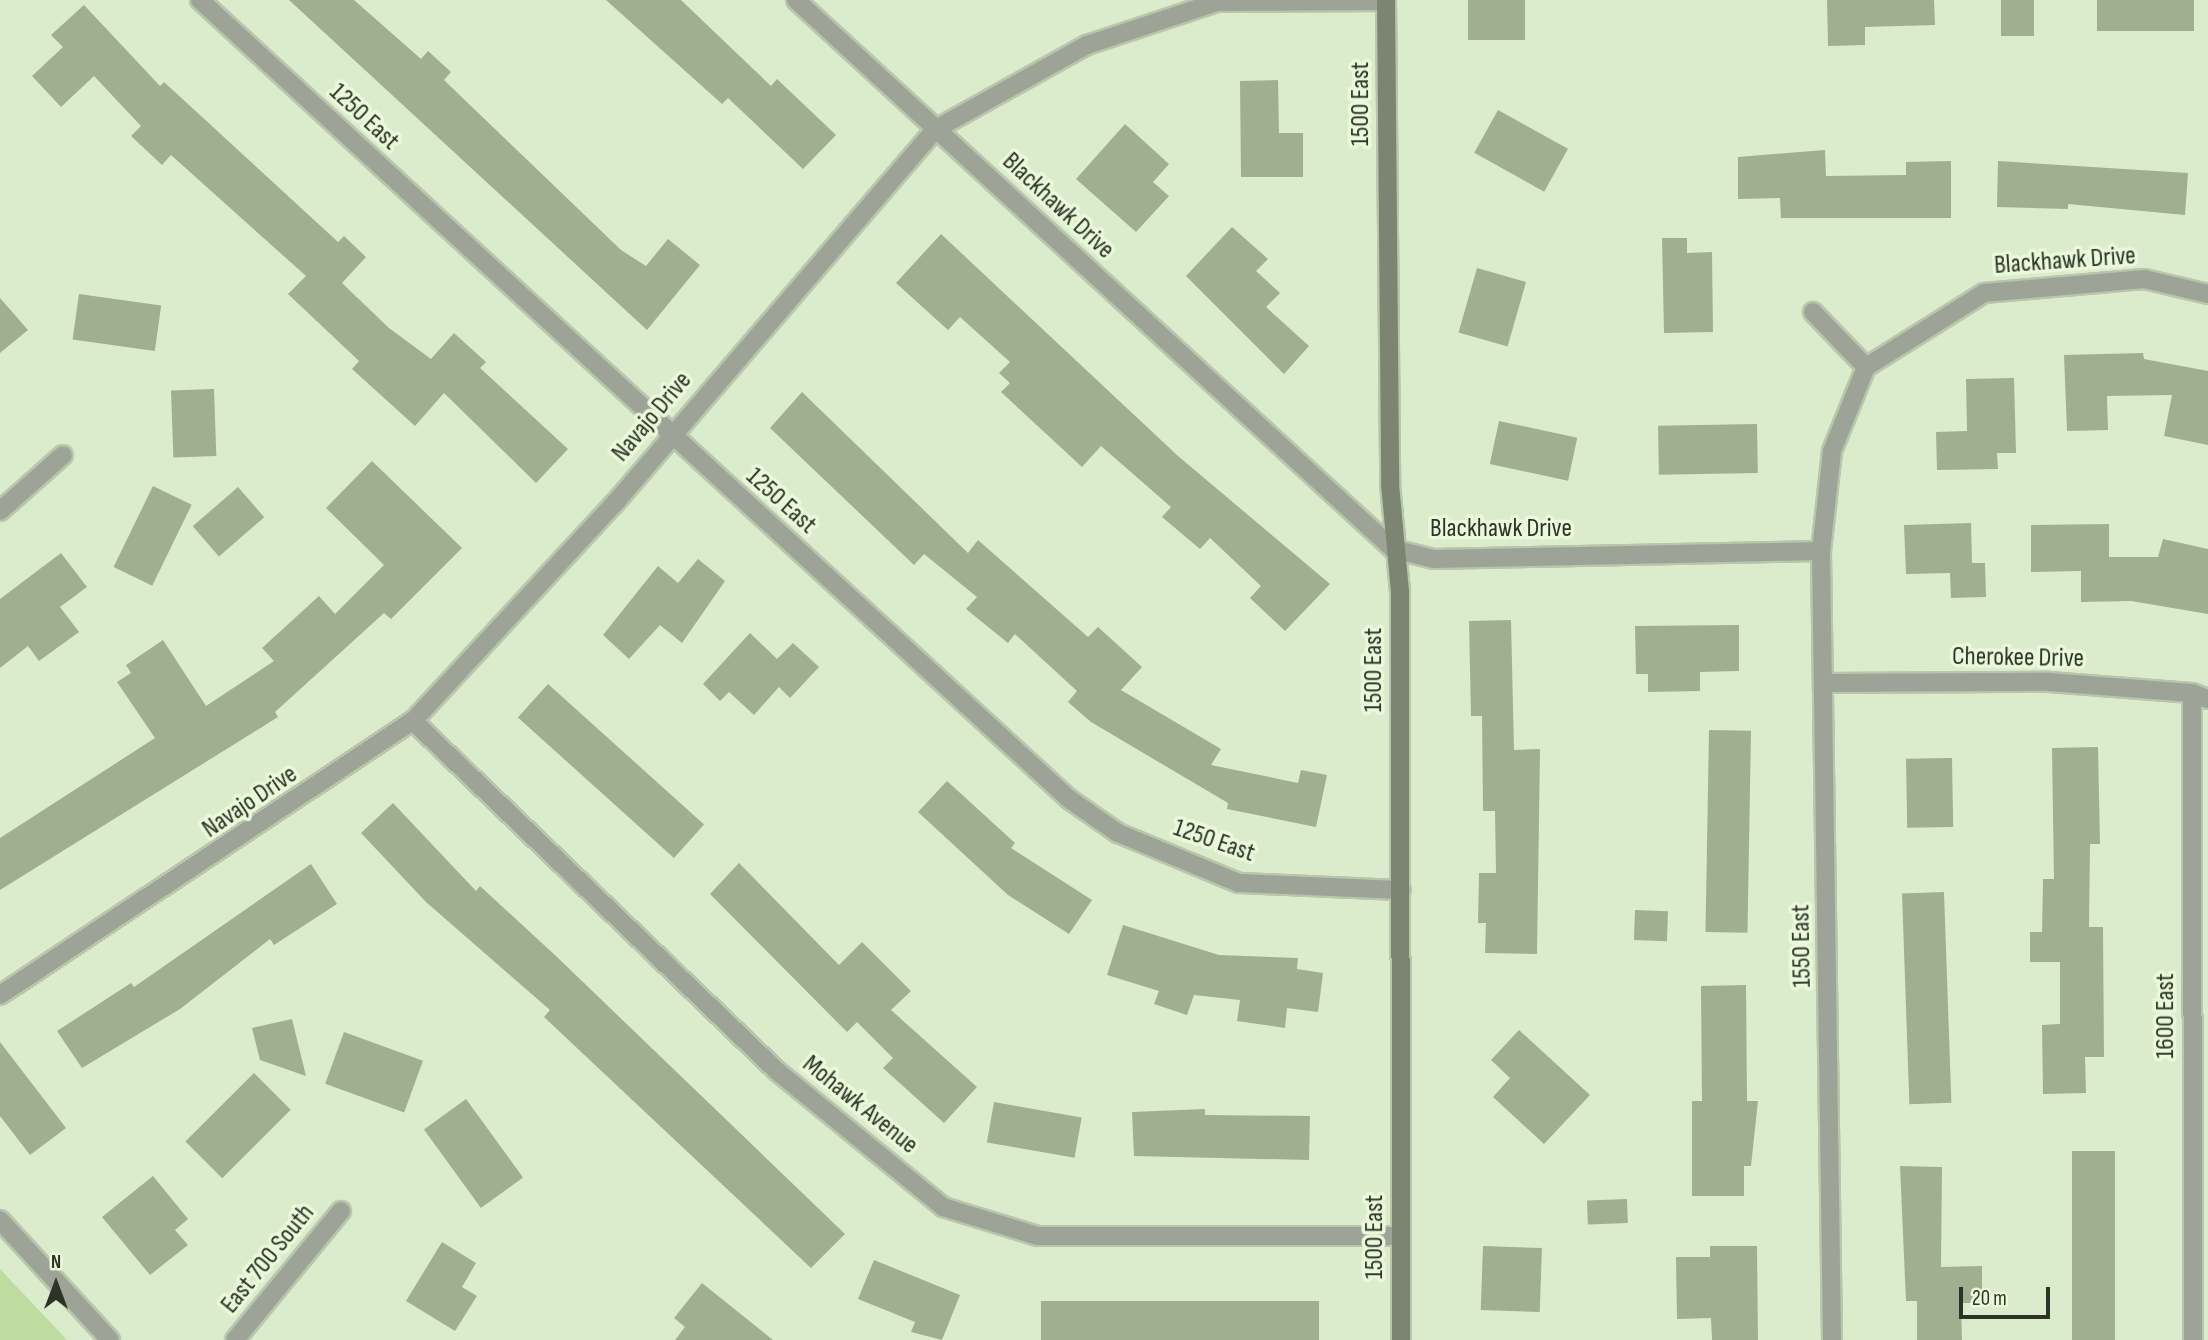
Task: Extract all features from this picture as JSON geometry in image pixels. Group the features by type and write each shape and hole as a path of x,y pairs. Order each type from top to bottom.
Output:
{"street":[{"name":"1250 East","path":"200,0 670,437 1069,799 1118,833 1239,883 1401,890"},
{"name":"Blackhawk Drive","path":"796,0 1392,550 1434,559 1821,551"},
{"name":"Navajo Drive","path":"0,995 414,721 670,437 936,129 1087,45 1217,2 1386,1"},
{"name":"1500 East","path":"1386,1 1392,550 1400,591 1401,1340"},
{"name":"Blackhawk Drive","path":"1866,367 1984,293 2144,279 2208,294"},
{"path":"1813,312 1866,367 1832,451 1821,551"},
{"path":"0,511 63,455"},
{"name":"1550 East","path":"1821,551 1825,683 1832,1340"},
{"name":"Cherokee Drive","path":"1825,683 2049,682 2200,696"},
{"name":"1600 East","path":"2193,1340 2200,696"},
{"name":"Mohawk Avenue","path":"414,721 778,1071 943,1207 1038,1236 1401,1236"},
{"name":"East 700 South","path":"235,1340 341,1211"},
{"path":"0,1220 110,1340"}],"green space":[{"path":"0,1269 67,1340 0,1340"}],"building":[{"path":"289,0 354,0 421,59 428,51 451,72 444,80 621,250 646,266 668,239 700,265 647,330"},
{"path":"606,0 681,0 771,86 777,79 836,135 803,169 728,98 722,104"},
{"path":"1468,0 1525,0 1525,40 1468,40"},
{"path":"1827,0 1934,0 1935,25 1865,27 1865,45 1828,46"},
{"path":"2001,0 2034,0 2034,36 2001,36"},
{"path":"2097,0 2194,0 2194,31 2097,31"},
{"path":"84,5 160,86 164,82 338,242 344,236 366,257 342,283 389,328 431,359 454,333 486,362 480,368 568,449 536,483 444,393 415,426 352,369 359,361 288,294 306,276 171,155 162,165 131,136 141,126 94,76 61,107 32,76 63,47 51,35"},
{"path":"1278,80 1279,133 1303,133 1303,177 1241,177 1240,81"},
{"path":"1498,110 1568,149 1544,192 1474,153"},
{"path":"1125,124 1169,164 1153,182 1169,196 1136,232 1076,179"},
{"path":"1825,150 1826,176 1906,175 1906,162 1951,161 1951,218 1781,218 1780,198 1738,199 1738,157"},
{"path":"1998,161 2188,173 2185,215 2068,204 2068,209 1997,207"},
{"path":"1232,227 1268,259 1256,271 1280,293 1266,307 1309,346 1284,374 1186,276"},
{"path":"941,234 1178,456 1330,584 1285,631 1250,598 1261,586 1210,538 1200,549 1162,517 1171,507 1101,446 1082,467 1001,392 1010,383 999,373 1010,362 960,317 948,330 896,283"},
{"path":"1662,238 1687,238 1687,253 1712,252 1713,332 1664,333"},
{"path":"1477,268 1526,282 1508,346 1459,332"},
{"path":"79,294 161,306 155,351 73,340"},
{"path":"0,298 28,330 0,353"},
{"path":"2143,353 2144,359 2208,371 2208,445 2164,436 2172,395 2107,396 2108,430 2067,431 2064,355"},
{"path":"2014,378 2016,453 1997,453 1998,469 1937,470 1936,432 1967,431 1966,379"},
{"path":"214,389 216,456 173,457 171,391"},
{"path":"802,392 968,553 978,540 1088,637 1098,627 1142,667 1121,690 1221,749 1211,765 1298,783 1301,770 1327,775 1316,827 1227,809 1228,803 1091,722 1068,702 1077,691 1015,634 1008,643 966,609 977,597 924,554 914,565 770,428"},
{"path":"1499,421 1577,438 1568,481 1490,464"},
{"path":"1757,424 1758,473 1659,475 1658,426"},
{"path":"372,461 462,548 391,619 384,613 275,712 278,717 0,890 0,838 155,738 117,682 131,673 126,665 163,640 206,706 274,661 262,648 319,596 335,614 384,565 326,508"},
{"path":"153,486 192,505 152,586 114,567"},
{"path":"238,487 264,517 219,557 193,526"},
{"path":"1971,523 1972,563 1985,563 1986,597 1951,598 1950,573 1906,574 1904,525"},
{"path":"2109,524 2109,557 2158,557 2163,539 2208,549 2208,614 2131,601 2081,602 2081,571 2031,572 2031,525"},
{"path":"61,553 87,587 60,607 79,632 39,661 28,646 0,668 0,599"},
{"path":"698,559 725,581 682,643 660,625 629,659 603,635 658,566 678,583"},
{"path":"1511,620 1514,750 1540,749 1537,954 1485,953 1486,923 1478,923 1479,873 1496,873 1495,811 1483,811 1482,716 1471,716 1469,621"},
{"path":"1739,625 1739,671 1700,672 1700,691 1648,692 1648,674 1636,674 1635,626"},
{"path":"750,633 777,659 793,643 819,667 790,698 779,687 754,715 729,692 720,701 703,684"},
{"path":"548,684 704,825 674,858 518,717"},
{"path":"1709,730 1751,731 1747,933 1705,932"},
{"path":"2098,747 2100,844 2090,844 2089,927 2103,927 2104,1057 2085,1057 2086,1093 2043,1094 2042,1025 2060,1024 2060,962 2030,962 2030,932 2042,932 2043,879 2054,879 2052,748"},
{"path":"1952,758 1953,827 1907,828 1906,759"},
{"path":"947,781 1015,843 1011,848 1092,900 1069,934 1008,895 918,812"},
{"path":"393,803 476,891 480,886 557,957 845,1234 811,1268 544,1017 550,1010 426,902 361,833"},
{"path":"739,863 839,965 862,942 911,991 891,1010 977,1087 944,1123 883,1068 893,1058 857,1022 847,1032 710,894"},
{"path":"311,864 337,904 274,945 270,939 180,1009 82,1068 57,1031 131,983 134,987"},
{"path":"1944,892 1951,1103 1909,1104 1902,893"},
{"path":"1635,910 1668,911 1667,941 1634,940"},
{"path":"1123,925 1219,955 1298,958 1297,969 1323,973 1318,1012 1287,1008 1285,1028 1237,1021 1240,1000 1194,995 1187,1015 1154,1004 1159,991 1107,975"},
{"path":"1746,985 1747,1101 1758,1101 1751,1166 1744,1166 1744,1196 1692,1196 1692,1101 1702,1101 1701,986"},
{"path":"292,1019 306,1076 260,1060 252,1028"},
{"path":"1519,1030 1590,1095 1544,1144 1493,1097 1510,1078 1491,1060"},
{"path":"344,1032 423,1061 404,1112 325,1084"},
{"path":"0,1042 66,1128 30,1155 0,1116"},
{"path":"254,1073 291,1110 222,1178 185,1142"},
{"path":"466,1099 523,1177 481,1208 424,1130"},
{"path":"994,1102 1082,1117 1075,1158 987,1142"},
{"path":"1205,1109 1205,1115 1310,1116 1309,1160 1134,1156 1132,1112"},
{"path":"2072,1151 2115,1151 2115,1340 2072,1340"},
{"path":"1900,1166 1942,1167 1941,1267 1982,1266 1982,1303 1961,1303 1962,1340 1917,1340 1917,1301 1906,1301"},
{"path":"153,1176 188,1219 175,1230 188,1245 150,1275 102,1217"},
{"path":"1627,1199 1628,1223 1588,1224 1587,1200"},
{"path":"442,1242 476,1263 462,1287 477,1296 455,1331 406,1301"},
{"path":"1483,1246 1542,1248 1540,1312 1481,1310"},
{"path":"1710,1246 1757,1246 1758,1340 1712,1340 1711,1318 1677,1319 1676,1257 1710,1257"},
{"path":"874,1260 960,1295 942,1340 911,1332 915,1322 858,1299"},
{"path":"702,1283 773,1340 675,1340 685,1327 674,1318"},
{"path":"1041,1301 1319,1301 1319,1340 1041,1340"}]}
